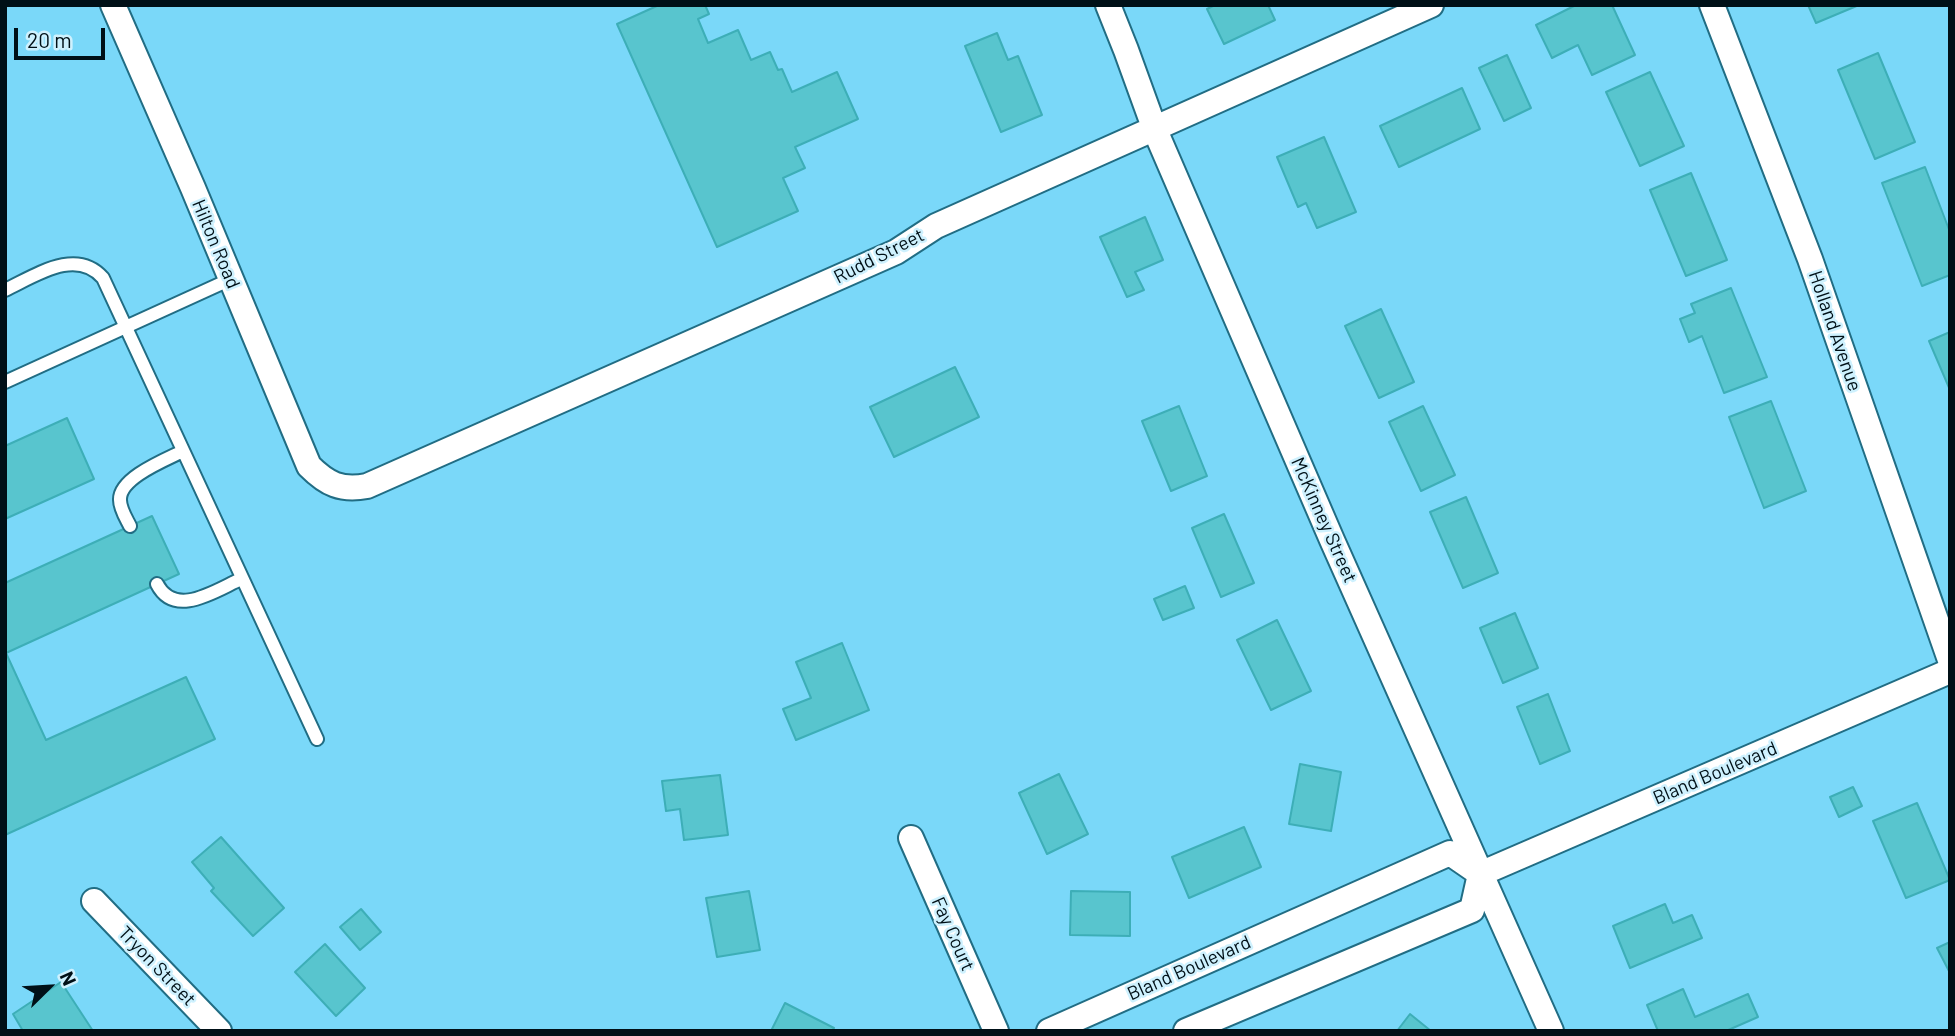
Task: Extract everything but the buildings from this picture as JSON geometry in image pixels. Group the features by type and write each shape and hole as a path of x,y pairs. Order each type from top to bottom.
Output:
{"street":[{"name":"Hilton Road","path":"113,5 309,466 323,480"},
{"name":"McKinney Street","path":"1108,5 1155,130 1551,1031"},
{"name":"Rudd Street","path":"323,480 338,488 366,486 896,252 936,226 1432,5"},
{"name":"Holland Avenue","path":"1712,5 1810,259 1950,660"},
{"name":"Bland Boulevard","path":"1049,1031 1450,853 1480,874 1950,671"},
{"name":"Fay Court","path":"911,838 996,1031"},
{"path":"1186,1031 1472,910 1480,874"},
{"name":"Tryon Street","path":"94,901 219,1031"}],"lane":[{"path":"5,290 76,262 103,278 317,739"},
{"path":"5,382 231,279"},
{"path":"130,526 120,500 122,489 131,480 183,451"},
{"path":"157,584 168,598 178,602 188,601 241,579"}]}
